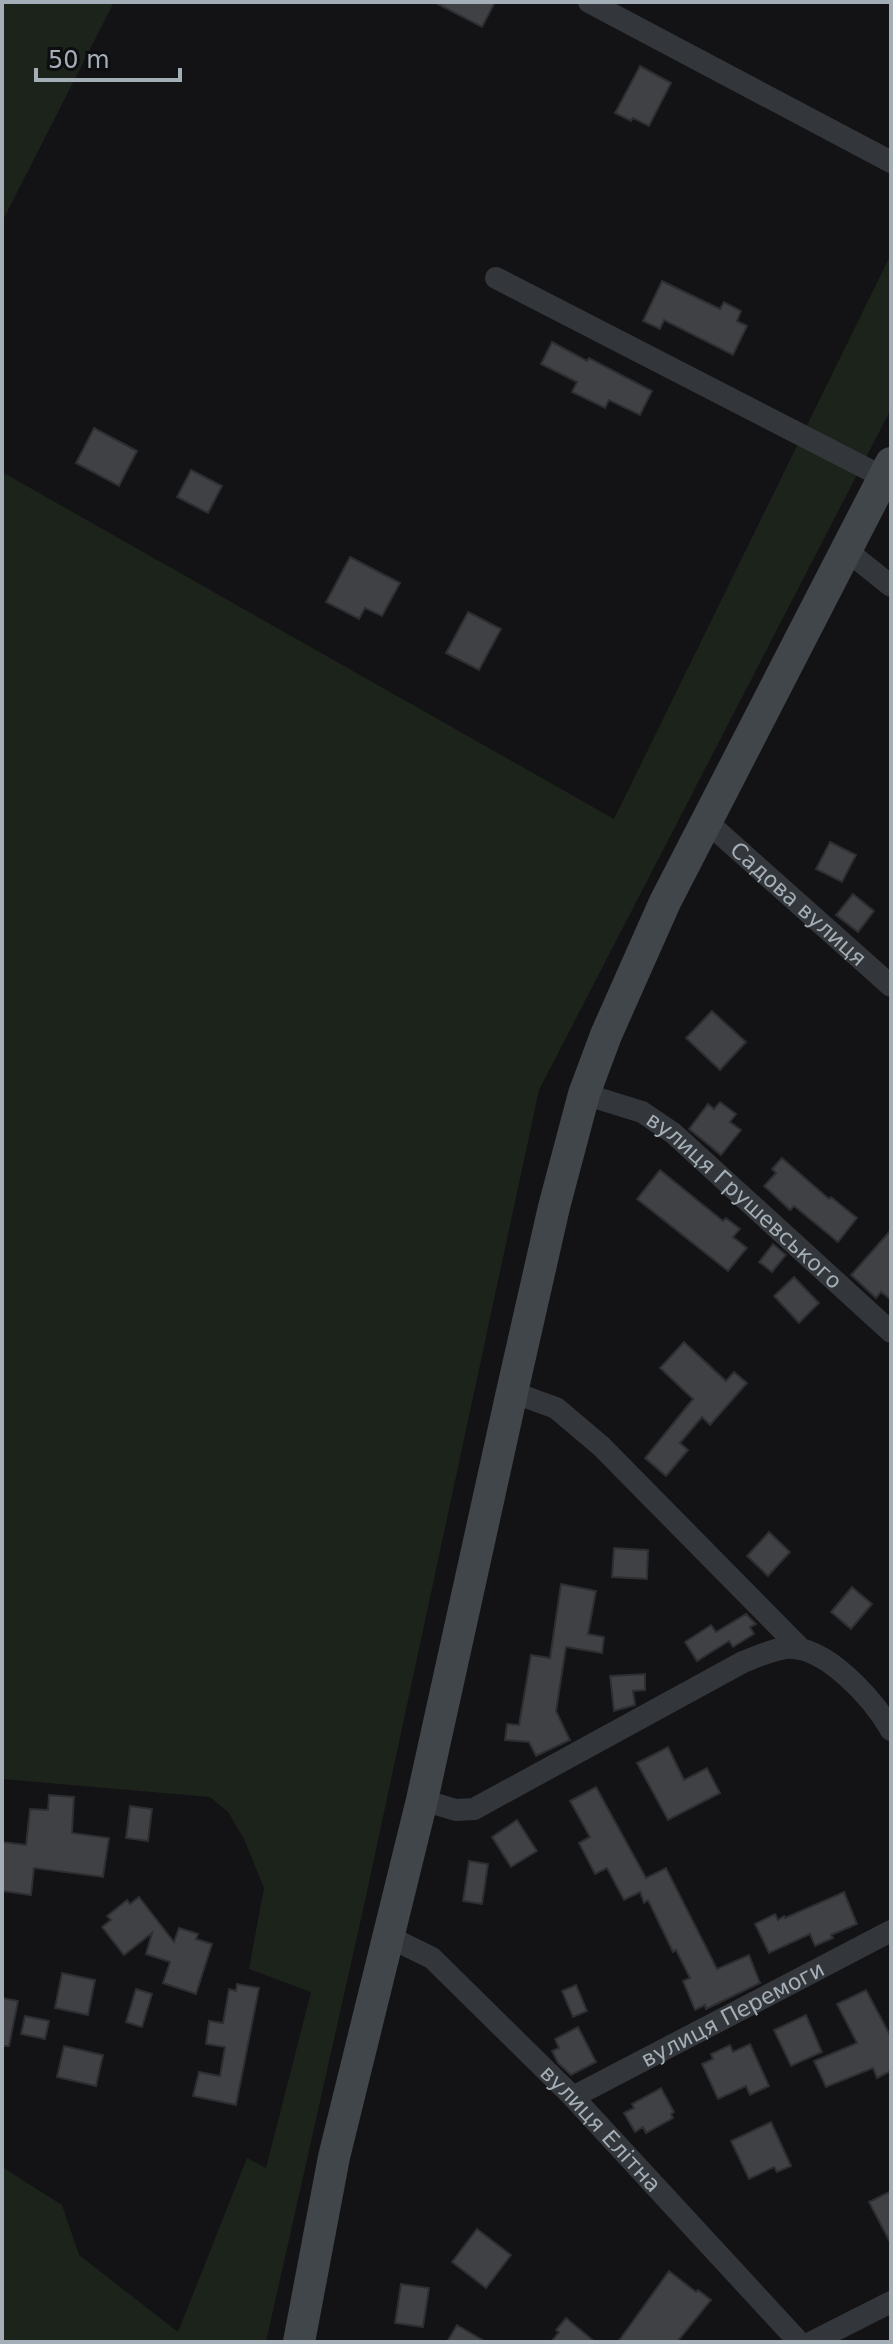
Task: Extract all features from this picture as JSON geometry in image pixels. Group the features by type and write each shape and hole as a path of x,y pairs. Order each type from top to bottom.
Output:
{"main road":[{"path":"299,2342 334,2157 422,1800 554,1207 584,1094 631,976 665,902 887,470"}],"street":[{"path":"589,2 891,162"},
{"path":"496,278 887,470"},
{"path":"846,550 891,586"},
{"name":"Садова вулиця","path":"706,821 891,986"},
{"name":"вулиця Грушевського","path":"584,1094 642,1112 673,1133 891,1332"},
{"path":"512,1392 556,1408 601,1446 801,1649 836,1667 854,1682 881,1713 891,1730"},
{"path":"422,1800 456,1810 474,1809 743,1662 785,1648 801,1649"},
{"name":"вулиця Перемоги","path":"573,2097 891,1931"},
{"name":"вулиця Елітна","path":"387,1936 432,1958 573,2097 799,2342"},
{"path":"812,2342 891,2302"}],"shaded area":[{"path":"2,2 114,2 2,222"},
{"path":"891,254 891,409 539,1090 363,1910 266,2342 2,2342 2,2167 62,2205 79,2255 178,2332 247,2158 266,2168 311,1992 249,1969 264,1888 244,1839 228,1812 210,1797 2,1779 2,472 614,819"}],"building":[{"path":"434,2 495,2 482,27"},
{"path":"640,66 671,83 649,126 615,113"},
{"path":"662,281 720,309 724,302 741,311 737,321 747,326 733,355 664,320 660,329 643,321"},
{"path":"552,342 652,391 640,415 609,400 605,408 572,392 577,382 541,364"},
{"path":"94,428 137,451 119,486 76,463"},
{"path":"191,470 222,486 208,513 177,497"},
{"path":"350,557 400,583 382,616 365,608 359,619 326,602"},
{"path":"468,612 501,629 479,670 446,653"},
{"path":"830,842 856,855 842,882 816,869"},
{"path":"853,894 874,911 858,932 836,915"},
{"path":"712,1011 746,1042 720,1070 686,1038"},
{"path":"720,1102 736,1114 730,1122 741,1130 721,1155 689,1129 708,1104 714,1109"},
{"path":"782,1158 829,1199 831,1197 857,1218 838,1242 794,1206 790,1210 764,1186 776,1173 772,1169"},
{"path":"660,1170 723,1221 726,1218 740,1229 733,1237 747,1248 728,1271 637,1199"},
{"path":"891,1230 891,1300 881,1292 876,1298 851,1275"},
{"path":"773,1244 786,1255 772,1272 759,1262"},
{"path":"794,1277 819,1303 799,1323 774,1296"},
{"path":"684,1342 726,1381 734,1372 747,1383 710,1425 702,1417 680,1443 688,1450 666,1476 645,1458 693,1399 660,1368"},
{"path":"769,1532 790,1552 768,1576 747,1556"},
{"path":"614,1548 648,1550 647,1579 612,1577"},
{"path":"561,1584 596,1591 588,1634 604,1637 602,1653 566,1647 556,1711 570,1740 536,1756 529,1742 505,1740 507,1724 519,1725 531,1655 550,1658"},
{"path":"852,1587 872,1604 851,1629 831,1612"},
{"path":"746,1614 756,1624 750,1627 754,1634 733,1647 729,1641 697,1661 685,1642 711,1625 716,1632"},
{"path":"645,1674 645,1690 633,1691 635,1705 614,1711 610,1676"},
{"path":"668,1747 684,1780 707,1768 720,1793 668,1820 637,1763"},
{"path":"596,1787 646,1878 666,1868 717,1969 749,1955 760,1983 706,2009 705,2005 695,2010 683,1981 690,1978 676,1950 673,1952 648,1900 644,1903 640,1892 624,1900 607,1868 595,1874 579,1843 590,1837 570,1801"},
{"path":"49,1795 74,1797 72,1833 109,1838 103,1877 34,1868 31,1895 2,1891 2,1842 26,1845 30,1809 48,1810"},
{"path":"130,1806 152,1809 148,1841 126,1838"},
{"path":"517,1820 537,1851 511,1867 492,1837"},
{"path":"469,1861 488,1864 482,1904 463,1901"},
{"path":"844,1892 857,1924 815,1946 810,1934 769,1953 755,1924 775,1914 778,1920 785,1918"},
{"path":"139,1897 174,1942 179,1928 198,1934 196,1939 212,1944 196,1994 163,1983 170,1962 146,1954 152,1933 124,1955 102,1927 111,1920 107,1916 127,1900 130,1904"},
{"path":"62,1973 95,1980 88,2015 55,2008"},
{"path":"237,1984 259,1988 236,2105 193,2096 199,2072 220,2076 225,2047 206,2044 209,2021 223,2023 229,1989 236,1991"},
{"path":"576,1985 587,2011 573,2017 562,1991"},
{"path":"136,1989 152,1994 142,2027 126,2022"},
{"path":"866,1990 891,2037 891,2071 877,2078 873,2068 826,2087 814,2061 857,2043 837,2004"},
{"path":"2,1998 18,2001 9,2046 2,2046"},
{"path":"806,2015 822,2052 791,2066 774,2030"},
{"path":"25,2016 49,2021 45,2039 21,2034"},
{"path":"578,2027 596,2062 571,2075 558,2063 552,2051 559,2048 555,2039"},
{"path":"750,2044 769,2086 750,2095 746,2086 718,2099 702,2064 713,2059 711,2054 730,2045 733,2052"},
{"path":"64,2046 103,2055 96,2086 57,2077"},
{"path":"661,2088 674,2112 671,2114 673,2118 646,2133 643,2127 635,2132 624,2113 634,2108 632,2104"},
{"path":"771,2122 791,2166 777,2172 774,2167 749,2179 731,2141"},
{"path":"891,2191 891,2244 869,2202"},
{"path":"477,2229 511,2255 486,2288 452,2262"},
{"path":"669,2271 711,2300 677,2342 618,2342"},
{"path":"401,2284 429,2288 423,2327 395,2323"},
{"path":"566,2318 595,2342 551,2342"},
{"path":"457,2325 486,2342 447,2342"}]}
